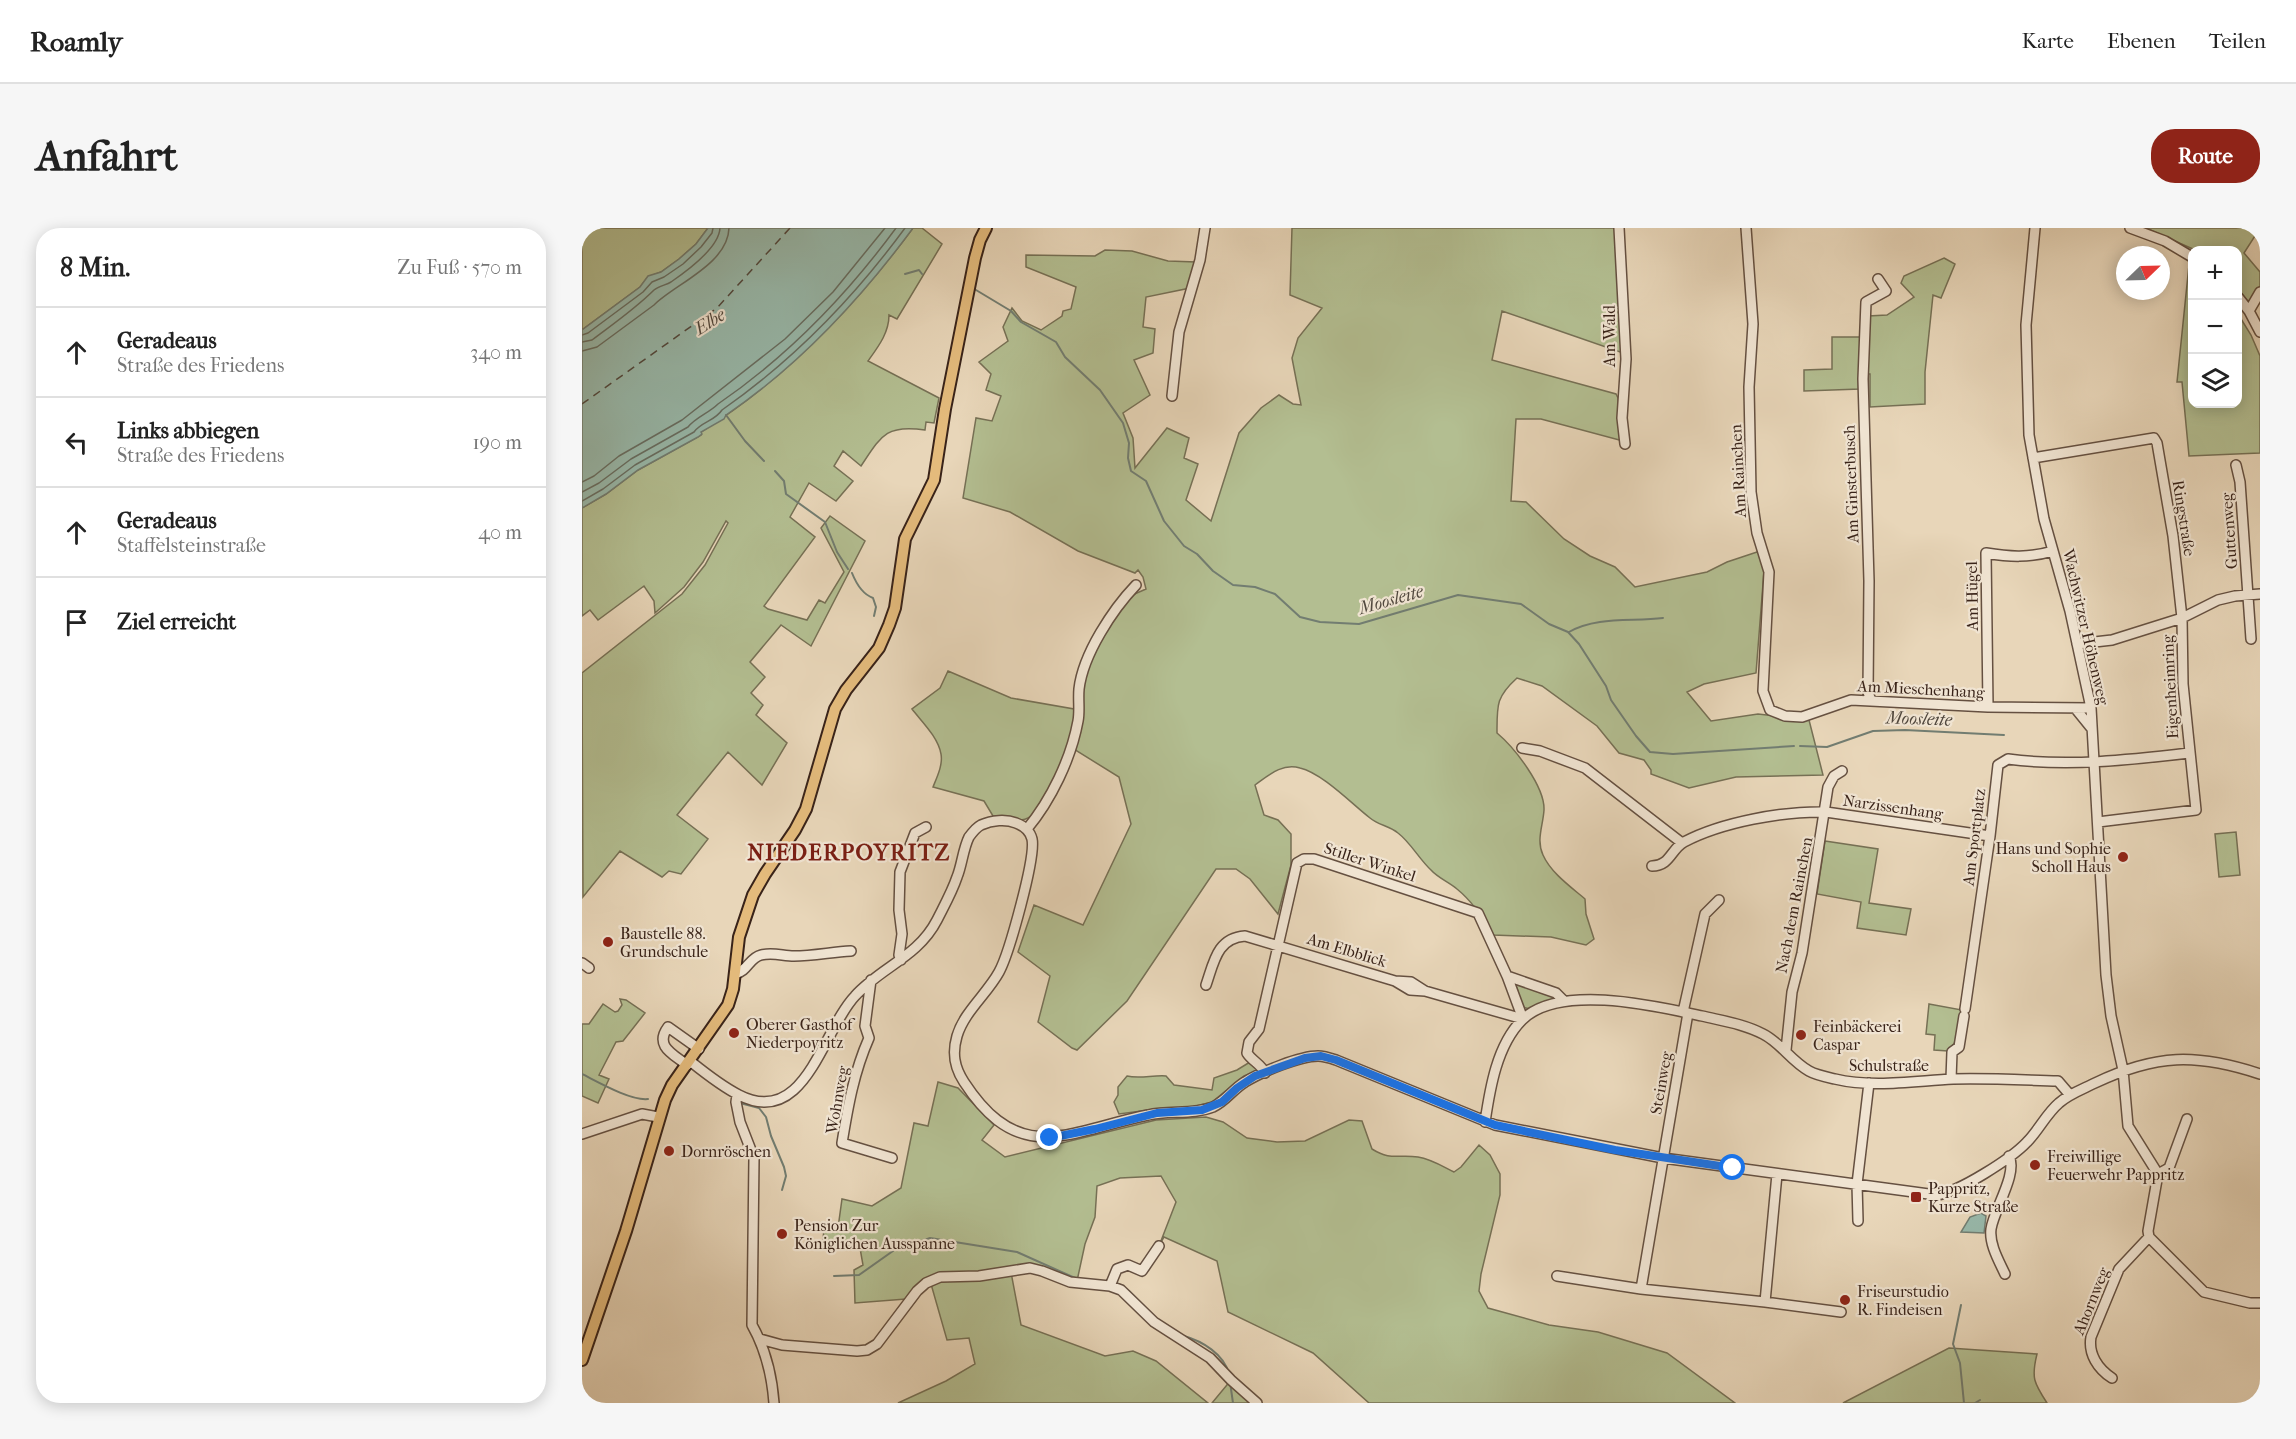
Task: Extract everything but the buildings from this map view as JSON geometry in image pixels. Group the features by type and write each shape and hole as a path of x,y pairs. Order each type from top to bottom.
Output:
{"main road":[{"path":"582,1360 626,1231 658,1117 672,1085 728,1005 735,974 739,937 749,906 758,885 795,830 806,809 835,709 846,690 879,648 889,625 895,608 905,539 934,480 945,409 975,258 986,228"}],"street":[{"path":"1172,396 1179,332 1200,260 1205,228"},
{"name":"Am Wald","path":"1619,228 1626,359 1622,418 1625,444"},
{"name":"Am Rainchen","path":"1746,228 1753,324 1749,387 1751,492 1757,533 1769,572 1763,691 1770,710"},
{"name":"Wachwitzer Höhenweg","path":"2035,228 2026,325 2027,412 2044,519 2070,610 2091,708 2106,975 2111,1016 2122,1070 2128,1126 2158,1174"},
{"path":"2130,228 2165,241 2188,253"},
{"name":"Am Ginsterbusch","path":"1871,701 1868,692 1869,581 1863,354 1866,302 1886,291 1878,279"},
{"path":"2248,311 2260,292"},
{"path":"2240,300 2260,332"},
{"name":"Ringstraße","path":"2033,458 2154,438 2157,443 2173,536 2182,618"},
{"name":"Guttenweg","path":"2236,465 2240,482 2252,639"},
{"name":"Am Hügel","path":"1989,707 1986,553 2014,557 2036,556 2053,551"},
{"path":"1027,829 1051,796 1071,746 1079,720 1079,688 1090,654 1121,600 1136,585"},
{"path":"2077,644 2112,640 2182,618 2218,600 2260,594"},
{"name":"Eigenheimring","path":"2098,822 2196,810 2183,684 2182,618"},
{"name":"Am Mieschenhang","path":"1770,710 1785,716 1802,717 1843,702 1871,701 1989,707 2091,708"},
{"path":"2074,708 2092,729"},
{"path":"1522,748 1585,768 1682,843 1665,863 1652,866"},
{"name":"Eigenheimring","path":"2093,763 2189,753"},
{"name":"Am Sportplatz","path":"1951,1079 1952,1052 1959,1047 1990,836 1998,765 2007,759 2031,762 2093,763"},
{"name":"Nach dem Rainchen","path":"1786,1050 1792,992 1802,953 1830,781 1842,771"},
{"name":"Narzissenhang","path":"1682,843 1730,825 1759,818 1809,812 1826,812 1990,836"},
{"path":"699,1049 668,1027 664,1032 663,1043 666,1049 737,1095 758,1101 770,1101 796,1090 807,1078 844,1009 872,980 921,944 933,928 954,886 969,837 979,826 993,821 1009,821 1027,829 1031,836 1030,861 1006,954 1000,970 959,1031 954,1053 955,1066 964,1083 998,1119 1016,1131 1038,1138 1050,1138 1095,1129 1157,1113 1189,1112 1212,1107 1222,1102 1246,1081 1305,1058 1327,1057 1485,1122 1663,1158 1942,1194 1958,1188 2009,1156 2029,1140 2053,1109 2070,1095 2122,1070 2152,1062 2194,1059 2260,1074"},
{"path":"901,960 898,955 902,934 899,910 900,872 915,833 926,827"},
{"name":"Stiller Winkel","path":"1279,944 1297,863 1304,859 1314,859 1478,913 1507,976"},
{"path":"1686,1013 1705,914 1719,900"},
{"name":"Am Elbblick","path":"1206,985 1217,954 1227,940 1235,936 1245,936 1279,944 1395,981 1410,990 1425,991 1523,1019"},
{"path":"1265,1073 1247,1053 1250,1042 1259,1029 1279,944"},
{"name":"Am Elbblick","path":"1276,959 1286,955 1290,948"},
{"path":"735,974 743,971 753,958 761,955 781,953 793,956 851,951"},
{"path":"1507,976 1556,993 1564,1001"},
{"path":"1507,976 1523,1019"},
{"name":"Wohnweg","path":"872,980 865,1026 869,1038 860,1058 850,1095 843,1143 892,1158"},
{"name":"Schulstraße","path":"1485,1122 1502,1050 1523,1019 1541,1007 1579,1000 1643,1003 1746,1026 1765,1034 1802,1066 1816,1074 1837,1080 1869,1083 1951,1079 2058,1081 2070,1095"},
{"name":"Steinweg","path":"1641,1289 1686,1013"},
{"path":"1858,1221 1857,1184 1869,1083"},
{"path":"737,1095 740,1122 754,1158 752,1325 760,1339 774,1403"},
{"path":"582,1134 642,1114 658,1117"},
{"path":"2187,1119 2169,1168 2158,1174 2148,1231 2149,1237 2204,1292 2250,1303 2260,1303"},
{"path":"2005,1274 1991,1240 1992,1229 2010,1173 2009,1156"},
{"path":"1766,1302 1777,1174"},
{"name":"Ahornweg","path":"2112,1378 2101,1371 2089,1348 2091,1337 2119,1269 2149,1237"},
{"path":"1110,1286 1117,1269 1128,1265 1142,1271 1159,1246"},
{"path":"760,1339 782,1345 867,1350 877,1344 917,1291 926,1283 940,1277 979,1276 1030,1268 1070,1282 1110,1286 1121,1290 1154,1322 1210,1358 1232,1382 1257,1403"},
{"path":"1557,1276 1641,1289 1841,1312"}],"green space":[{"path":"582,228 708,228 696,244 679,259 661,272 648,277 640,287 582,330"},
{"path":"913,228 922,228 942,244 897,319 889,315 885,334 868,361 939,398 934,423 926,422 925,430 901,429 886,434 861,466 843,451 834,466 853,481 836,501 809,483 790,517 815,537 764,606 768,609 807,620 819,600 825,603 844,572 821,528 830,516 865,541 811,646 781,625 750,662 765,677 751,693 763,705 756,715 787,743 762,785 728,752 677,815 708,839 681,874 669,871 662,877 620,851 583,897 582,673 682,594 705,565 728,523 726,521 703,562 684,587 655,613 654,601 644,586 598,620 590,610 582,616 582,508 606,494 638,470 701,435 701,432 761,389 842,314"},
{"path":"1292,228 1615,228 1623,353 1502,311 1492,360 1616,394 1623,441 1541,419 1516,419 1511,501 1526,502 1564,539 1590,556 1615,567 1635,587 1707,572 1727,562 1760,551 1764,571 1756,673 1704,684 1687,692 1711,721 1758,714 1809,720 1823,775 1736,777 1689,788 1651,774 1644,760 1619,753 1597,726 1542,686 1517,678 1501,696 1497,715 1497,733 1528,768 1540,790 1544,810 1540,838 1543,855 1556,874 1585,899 1586,914 1594,939 1586,945 1551,937 1493,935 1468,899 1434,873 1398,833 1373,820 1318,776 1300,768 1287,767 1265,777 1255,785 1264,815 1278,820 1291,834 1291,865 1278,914 1250,879 1236,869 1216,869 1127,1001 1077,1050 1038,1022 1050,976 1018,952 1034,905 1083,925 1131,824 1119,777 1072,748 1086,672 1103,636 1130,596 1146,589 1143,577 1138,570 1135,573 1078,551 1010,512 963,498 976,418 992,421 1001,396 986,390 991,374 979,362 1008,341 1003,327 1012,308 1022,321 1041,330 1062,316 1063,311 1071,309 1076,287 1026,267 1026,255 1095,256 1105,250 1132,251 1168,261 1196,262 1190,288 1146,297 1143,327 1155,329 1153,353 1134,360 1150,395 1123,413 1133,438 1135,468 1167,428 1189,438 1184,458 1198,464 1186,500 1211,521 1239,433 1261,408 1279,395 1293,404 1301,405 1292,358 1298,338 1322,308 1290,295"},
{"path":"2146,228 2260,228 2244,253 2260,272 2260,290 2250,304 2242,294 2242,246 2188,247"},
{"path":"1944,258 1955,264 1941,298 1933,295 1925,372 1925,404 1870,407 1870,374 1865,374 1868,316 1887,315 1914,297 1901,283 1904,276"},
{"path":"2188,275 2188,408 2242,408 2242,320 2260,356 2260,453 2189,456 2182,382 2177,382"},
{"path":"1832,337 1861,337 1860,389 1804,391 1804,370 1832,369"},
{"path":"948,671 1011,698 1074,709 1076,719 1063,760 1040,807 1031,816 1021,820 993,816 984,801 933,787 940,767 941,754 933,736 912,709 940,688"},
{"path":"2236,832 2240,875 2219,877 2215,834"},
{"path":"1825,841 1878,849 1869,903 1911,909 1906,935 1857,928 1861,902 1817,894"},
{"path":"1515,982 1545,990 1556,999 1530,1009 1522,1007 1517,988 1513,984"},
{"path":"620,999 626,1000 645,1013 623,1041 616,1042 599,1075 609,1079 598,1103 582,1096 582,1024 589,1024 603,1004 615,1012 618,1011 622,1005"},
{"path":"1929,1004 1962,1010 1956,1041 1948,1051 1934,1050 1935,1035 1926,1034"},
{"path":"1250,1062 1259,1070 1244,1076 1212,1102 1188,1108 1164,1108 1119,1114 1114,1102 1118,1095 1118,1087 1127,1076 1166,1076 1174,1085 1212,1090 1214,1078 1237,1070"},
{"path":"938,1082 958,1088 994,1125 982,1140 1005,1157 1156,1120 1206,1117 1223,1122 1247,1138 1277,1142 1305,1141 1349,1120 1362,1121 1372,1149 1379,1153 1423,1158 1454,1172 1479,1145 1490,1155 1500,1174 1500,1195 1479,1291 1488,1308 1549,1325 1598,1332 1667,1353 1735,1403 1369,1403 1313,1353 1228,1312 1217,1261 1164,1237 1159,1246 1176,1202 1161,1176 1120,1178 1097,1186 1095,1217 1085,1244 1077,1281 1010,1267 1021,1325 1105,1356 1133,1351 1156,1361 1208,1403 898,1403 946,1381 975,1364 969,1338 947,1340 931,1284 924,1289 914,1303 906,1299 855,1303 854,1270 863,1265 860,1248 823,1241 824,1227 838,1228 842,1199 872,1206 901,1188 914,1123 928,1126"},
{"path":"1949,1348 2037,1354 2034,1369 2035,1380 2047,1403 1843,1403"},
{"path":"1231,1380 1257,1403 1212,1403"}],"water":[{"name":"Elbe","path":"708,228 913,228 850,306 779,375 726,415 724,419 701,432 702,434 698,437 638,470 606,494 582,508 582,330 640,287 648,276 661,272 679,259 696,244"},
{"path":"1981,1213 1986,1216 1984,1233 1961,1232 1970,1217"}],"waterway":[{"name":"Moosleite","path":"905,274 919,270 922,274"},
{"name":"Moosleite","path":"976,290 1011,311 1021,322 1056,342 1065,357 1100,390 1123,423 1129,443 1128,458 1131,471 1146,481 1164,521 1184,546 1197,554 1213,571 1233,585 1255,587 1275,594 1300,617 1320,622 1359,624 1458,595 1521,604 1549,624 1568,632 1579,644 1606,686 1611,700 1650,752 1673,754 1794,746"},
{"path":"726,415 745,441 764,461"},
{"path":"775,471 784,481 786,494 825,522 837,552 848,569"},
{"path":"852,573 863,591 873,598 876,607 874,616"},
{"path":"1569,632 1603,622 1663,618"},
{"name":"Moosleite","path":"1800,746 1827,747 1873,731 1905,730 2004,735"},
{"path":"582,1074 624,1094 648,1099"},
{"path":"740,1103 759,1108 766,1117 786,1176 782,1190"},
{"path":"834,1276 859,1275 900,1246 911,1245 930,1238 1017,1252 1075,1278"},
{"path":"1116,1282 1144,1306"},
{"path":"1961,1305 1953,1344 1960,1363 1964,1403"},
{"path":"1184,1336 1211,1349 1222,1360 1229,1374"},
{"path":"1230,1382 1233,1403"},
{"path":"1975,1403 1980,1400"}],"ferry route":[{"path":"582,404 717,308 790,228"}],"place":[{"name":"Hans und Sophie Scholl Haus","path":"2123,857"},
{"name":"Baustelle 88. Grundschule","path":"608,942"},
{"name":"Oberer Gasthof Niederpoyritz","path":"734,1033"},
{"name":"Feinbäckerei Caspar","path":"1801,1035"},
{"name":"Dornröschen","path":"669,1151"},
{"name":"Freiwillige Feuerwehr Pappritz","path":"2035,1165"},
{"name":"Pappritz, Kurze Straße","path":"1916,1197"},
{"name":"Pension Zur Königlichen Ausspanne","path":"782,1234"},
{"name":"Friseurstudio R. Findeisen","path":"1845,1300"}],"district":[{"name":"NIEDERPOYRITZ","path":"849,853"}],"route":[{"path":"1050,1138 1157,1113 1189,1112 1212,1107 1228,1098 1237,1088 1255,1076 1305,1058 1321,1056 1336,1060 1495,1125 1615,1150 1733,1168"}]}
